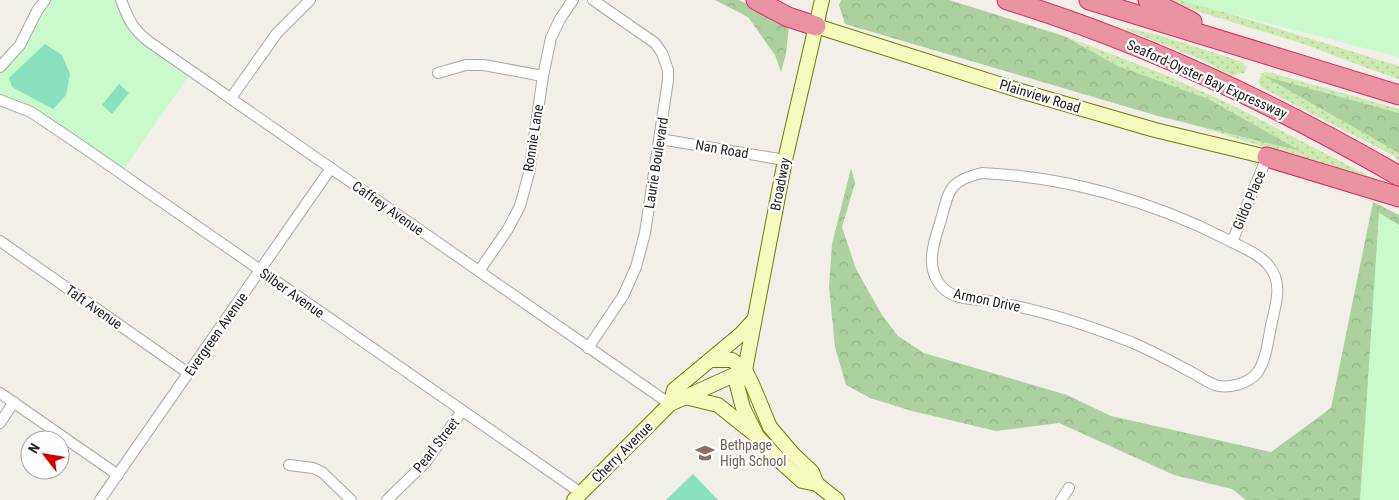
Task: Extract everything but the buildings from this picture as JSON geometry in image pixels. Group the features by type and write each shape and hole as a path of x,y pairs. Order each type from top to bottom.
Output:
{"highway":[{"path":"756,0 788,17 816,26"},
{"name":"Seaford-Oyster Bay Expressway","path":"1007,0 1093,30 1204,75 1293,118 1399,176"},
{"path":"1089,0 1399,95"},
{"path":"1148,0 1260,52"},
{"path":"1267,158 1399,197"}],"main road":[{"name":"Broadway","path":"822,0 785,160 744,370 737,385 743,408 757,436 802,481 817,484 837,500"},
{"name":"Plainview Road","path":"816,26 1024,92 1155,130 1267,158"},
{"name":"Cherry Avenue","path":"670,404 674,390 740,336 754,320"},
{"path":"710,360 732,360 744,370"},
{"name":"Broadway","path":"744,370 770,427 792,453 812,472 817,484"},
{"name":"Cherry Avenue","path":"577,496 670,404 744,370"},
{"path":"685,397 718,405 757,436"}],"street":[{"path":"0,67 20,45 37,11 45,0"},
{"name":"Caffrey Avenue","path":"121,0 130,23 148,41 670,404"},
{"path":"231,98 277,33 310,0"},
{"name":"Ronnie Lane","path":"479,271 508,228 520,206 528,173 543,76 551,38 560,19 573,0"},
{"name":"Laurie Boulevard","path":"588,348 623,296 636,267 645,233 668,80 668,70 662,53 655,43 593,0"},
{"path":"438,72 466,65 484,65 543,76"},
{"name":"Silber Avenue","path":"0,100 31,112 462,411 577,496"},
{"name":"Nan Road","path":"660,139 785,160"},
{"name":"Gildo Place","path":"1232,242 1267,158"},
{"name":"Evergreen Avenue","path":"100,500 331,168"},
{"name":"Armon Drive","path":"982,173 1032,178 1105,192 1167,213 1232,242 1264,260 1271,267 1277,280 1278,295 1264,358 1258,372 1252,378 1238,385 1229,386 1216,385 1149,350 1101,330 1032,309 955,295 942,287 933,271 934,240 949,192 959,180 982,173"},
{"name":"Taft Avenue","path":"0,240 188,373"},
{"path":"0,393 118,475"},
{"path":"0,422 14,402"},
{"name":"Pearl Street","path":"387,500 425,463 462,411"},
{"path":"289,465 313,468 322,472 351,500"},
{"path":"1061,500 1069,488"}],"green space":[{"path":"45,0 121,0 130,23 192,71 121,173 31,112 0,100 0,67"},
{"path":"715,0 739,0 789,25 786,54 781,72 775,55 748,17"},
{"path":"841,0 949,0 1064,36 1118,66 1208,99 1301,151 1158,116 845,24 839,5"},
{"path":"1167,0 1185,0 1399,66 1399,79 1309,46 1202,13"},
{"path":"1182,0 1399,0 1399,57 1185,2"},
{"path":"1127,28 1158,35 1240,61 1247,67 1244,73 1231,76 1203,60 1127,30"},
{"path":"1064,36 1163,74 1234,106 1388,186 1279,155 1258,145 1184,122 1299,150 1118,66"},
{"path":"45,44 62,55 70,74 66,95 53,109 12,87 9,78"},
{"path":"1268,72 1399,109 1399,162 1394,156 1262,88 1258,82 1262,73"},
{"path":"1264,76 1399,113 1399,153"},
{"path":"119,84 129,93 112,114 102,105"},
{"path":"851,168 855,183 842,227 856,269 882,315 898,336 924,353 1067,395 1111,416 1271,452 1331,408 1373,202 1399,215 1399,500 1246,500 1232,489 1174,475 1059,423 996,431 912,411 870,398 846,385 835,347 829,287 832,244"},
{"path":"1379,213 1399,225 1399,500 1360,500"},
{"path":"693,474 718,500 666,500"}],"place":[{"name":"Bethpage High School","path":"705,453"}]}
